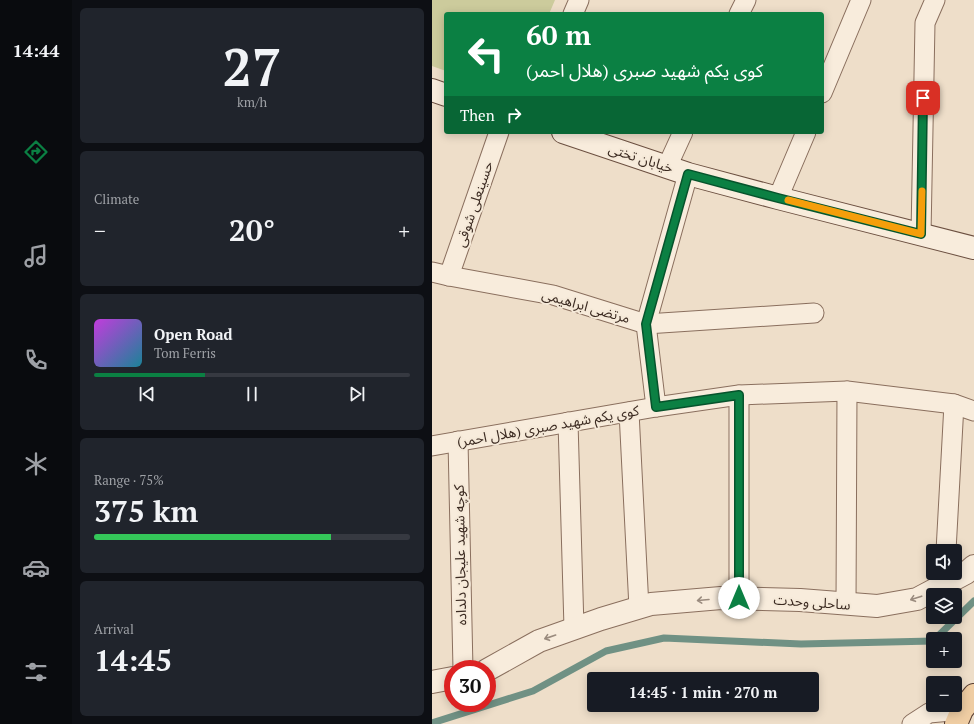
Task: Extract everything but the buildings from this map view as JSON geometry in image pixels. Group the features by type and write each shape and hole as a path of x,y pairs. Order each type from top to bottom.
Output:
{"street":[{"path":"574,12 579,0"},
{"path":"740,12 746,0"},
{"path":"824,88 861,0"},
{"path":"921,234 925,23 935,0"},
{"path":"432,90 444,94"},
{"name":"حسینعلی شوقی","path":"441,274 498,134"},
{"name":"خیابان تختی","path":"570,134 688,174 974,248"},
{"path":"667,167 682,134"},
{"path":"778,198 805,134"},
{"path":"656,407 646,324 688,174"},
{"name":"مرتضی ابراهیمی","path":"441,274 553,295 646,324 814,313"},
{"path":"846,604 847,391"},
{"name":"کوی یکم شهید صبری (هلال احمر)","path":"432,446 656,407 739,395 847,391 954,404 974,411"},
{"path":"739,395 739,598"},
{"path":"946,544 954,404"},
{"path":"629,412 639,608"},
{"path":"568,422 574,628"},
{"name":"کوچه شهید علیجان دلداده","path":"458,441 463,660"},
{"name":"ساحلی وحدت","path":"962,574 966,573 974,566"},
{"name":"ساحلی وحدت","path":"496,665 539,641 601,619 651,604 721,598 739,598 800,600 877,606 917,599 943,580"},
{"path":"432,682 444,680"},
{"path":"912,724 929,713 964,710"}],"green space":[{"path":"432,0 555,0 550,12 444,12 444,70 432,66"}],"waterway":[{"path":"942,632 974,601"},
{"path":"432,723 533,691 606,651 664,638 801,644 926,641"}],"slow traffic":[{"path":"788,200 921,234 922,191"}],"route":[{"path":"739,598 739,395 656,407 647,338 646,324 688,174 921,234 923,98"}]}
